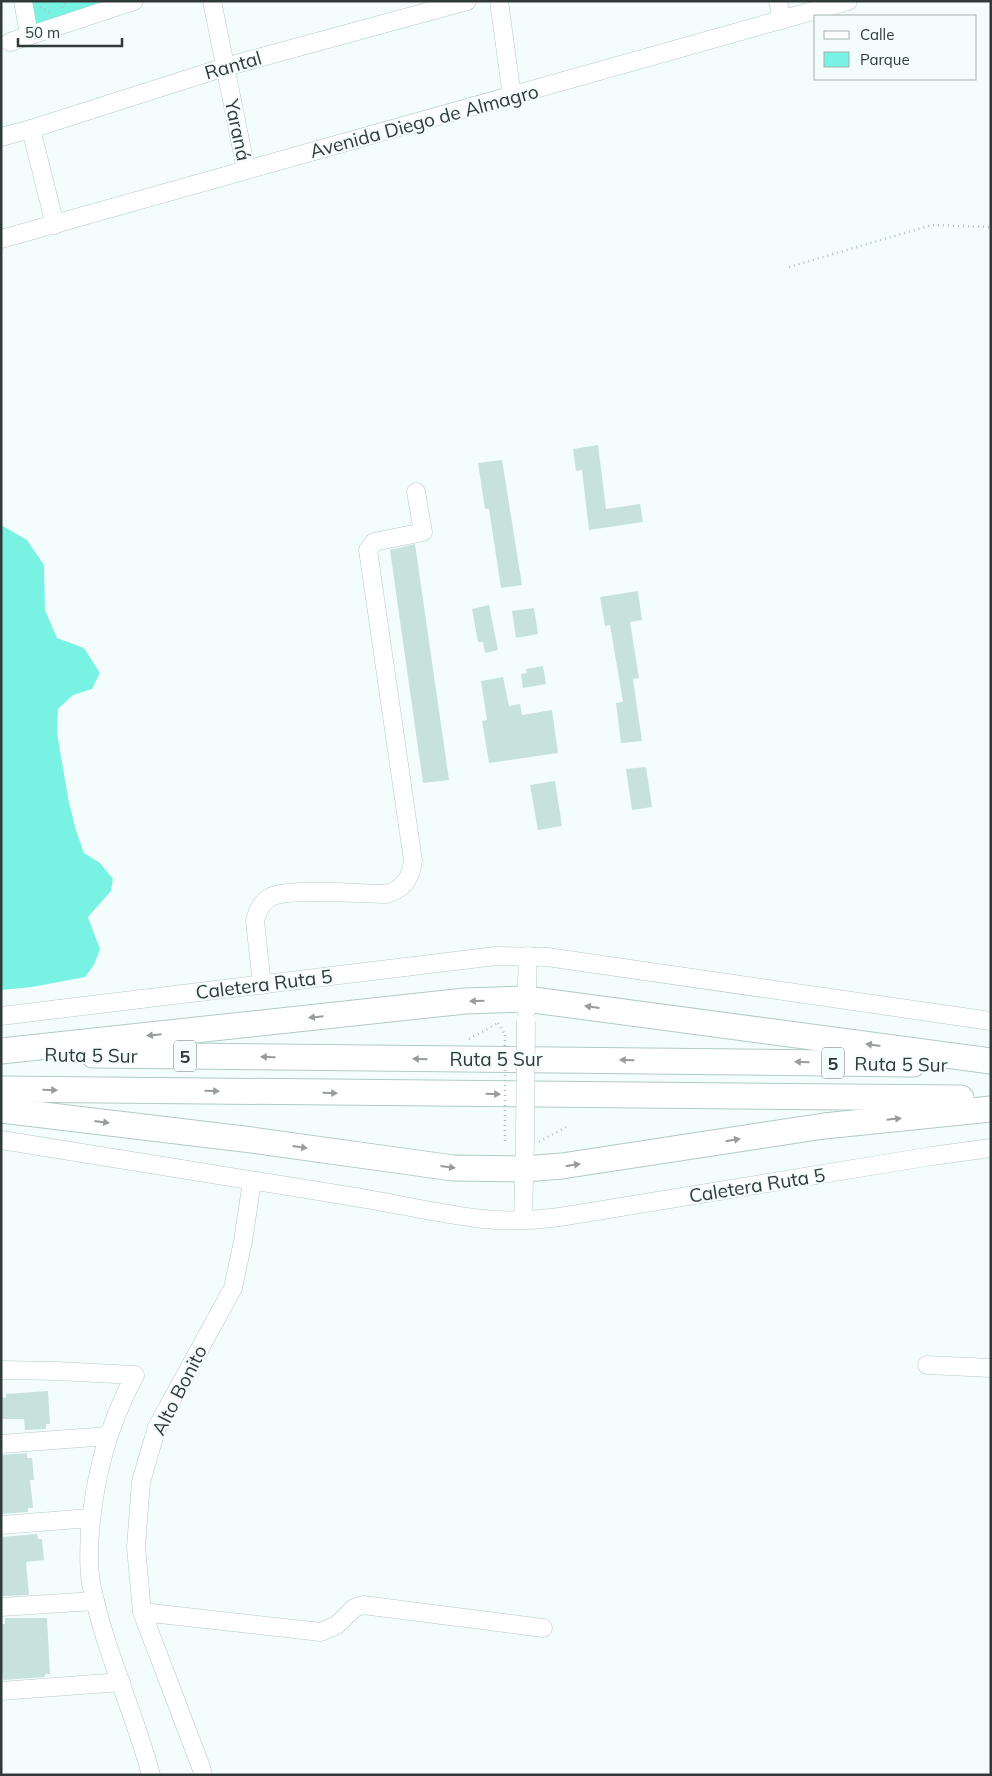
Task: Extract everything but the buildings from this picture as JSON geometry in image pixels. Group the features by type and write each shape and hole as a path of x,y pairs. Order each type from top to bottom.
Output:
{"highway":[{"path":"1,1052 465,1001 526,1010 991,1061"},
{"name":"Ruta 5 Sur","path":"1,1052 991,1065"},
{"name":"Ruta 5 Sur","path":"1,1090 991,1099"},
{"path":"1,1110 453,1168 524,1169 562,1166 824,1126 991,1109"}],"street":[{"path":"23,1 29,35"},
{"name":"Yaraná","path":"212,1 246,170"},
{"name":"Rantal","path":"1,136 31,129 225,67 467,1"},
{"path":"499,1 512,96"},
{"path":"778,1 782,20"},
{"name":"Avenida Diego de Almagro","path":"1,240 848,1"},
{"path":"10,42 124,3"},
{"path":"31,129 55,225"},
{"path":"262,985 255,921 257,913 269,898 287,892 386,894 396,892 404,885 412,869 414,861 368,550 374,542 423,532 416,492"},
{"name":"Caletera Ruta 5","path":"1,1016 496,956 528,956 991,1021"},
{"path":"523,1220 524,1169 533,1142 526,1010 528,956"},
{"name":"Caletera Ruta 5","path":"1,1140 485,1220 523,1220 566,1216 991,1148"},
{"name":"Alto Bonito","path":"202,1775 201,1766 142,1612 136,1547 141,1482 157,1427 233,1288 243,1241 252,1181"},
{"path":"927,1365 991,1368"},
{"path":"1,1370 134,1375 114,1418 96,1478 89,1550 91,1581 95,1601 152,1775"},
{"path":"1,1444 108,1436"},
{"path":"1,1525 91,1518"},
{"path":"1,1607 95,1601"},
{"path":"142,1612 321,1632 337,1625 354,1608 364,1605 543,1628"},
{"path":"1,1691 121,1682"}],"path":[{"path":"60,10 66,1"},
{"path":"40,7 46,12 53,13"},
{"path":"789,268 932,225 991,228"},
{"path":"488,1028 498,1023"},
{"path":"505,1035 505,1142"},
{"path":"533,1142 566,1127"}],"green space":[{"path":"27,1 112,1 35,25"},
{"path":"1,525 27,540 44,565 45,610 57,638 84,648 100,673 92,689 73,695 58,709 57,733 69,803 84,853 100,863 113,879 111,891 88,917 100,949 94,965 85,977 32,987 1,990"}]}
